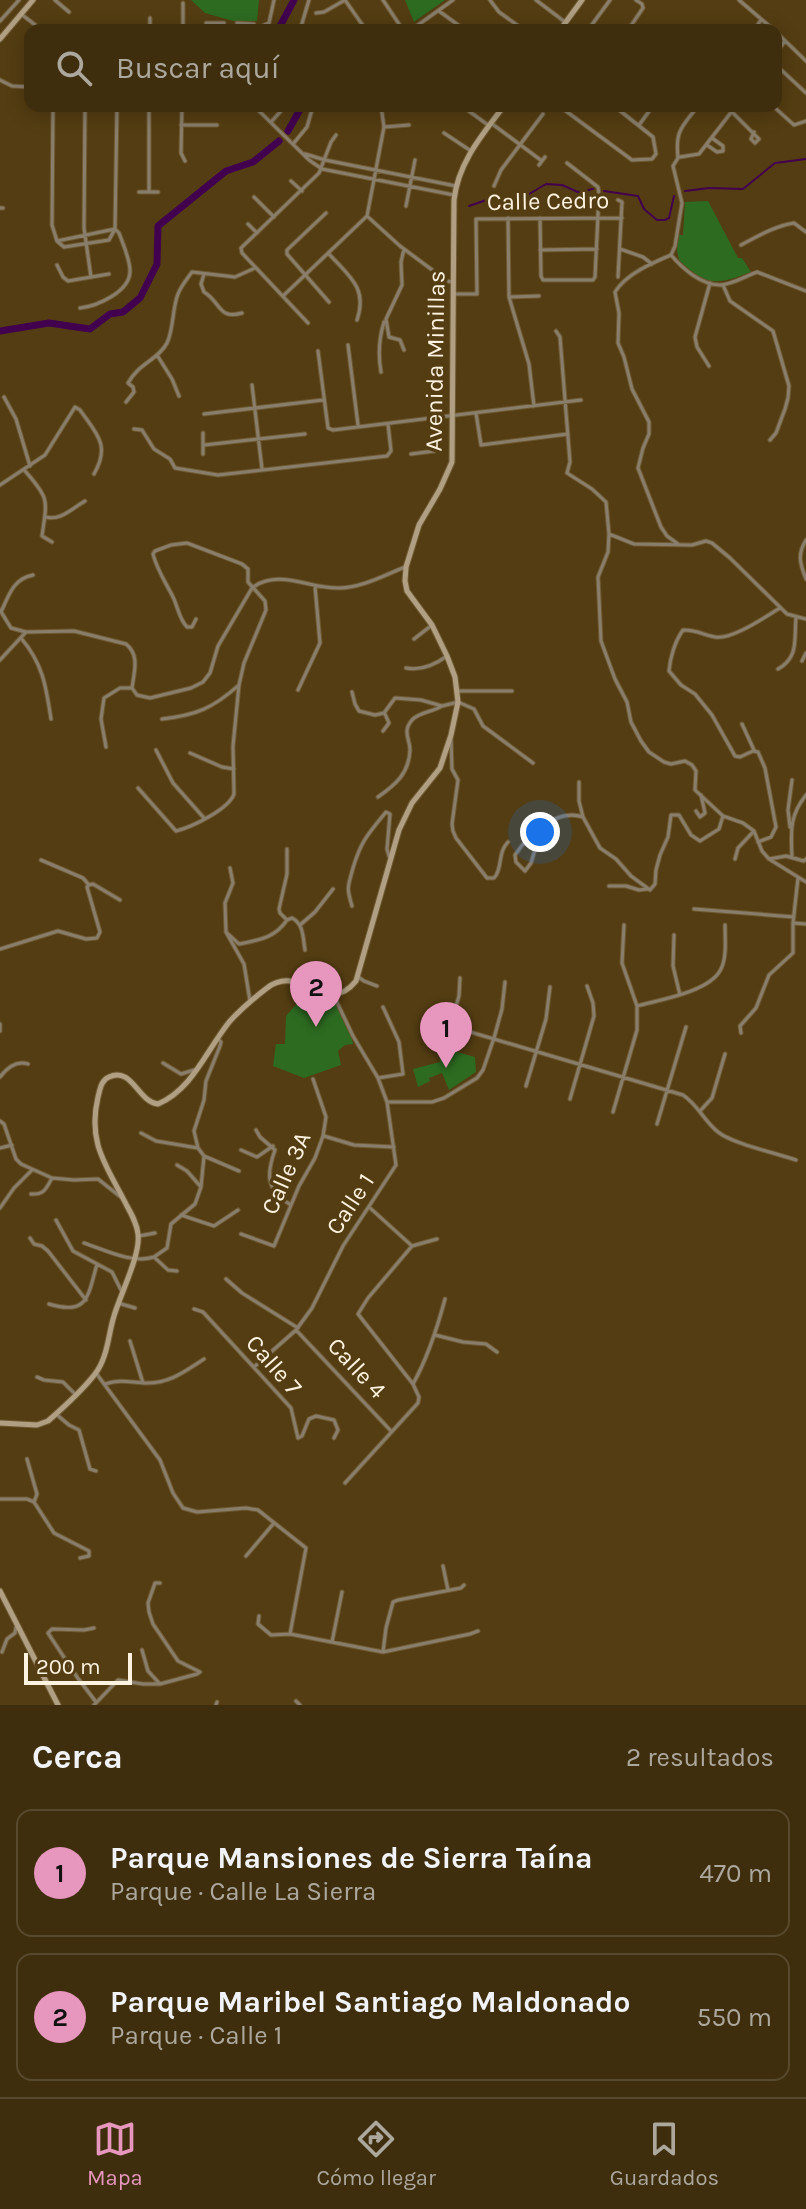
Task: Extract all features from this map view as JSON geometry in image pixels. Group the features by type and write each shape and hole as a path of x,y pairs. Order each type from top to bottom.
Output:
{"street":[{"path":"0,21 19,0"},
{"path":"0,39 33,0"},
{"path":"55,0 69,12"},
{"path":"267,24 274,0"},
{"path":"302,24 309,0"},
{"path":"316,13 345,0 362,24"},
{"path":"383,0 399,24"},
{"path":"419,24 453,0"},
{"path":"490,0 499,12 516,24"},
{"path":"536,0 566,22 582,0"},
{"path":"592,24 610,0"},
{"path":"632,24 643,8 636,0"},
{"path":"739,0 767,24"},
{"path":"183,3 183,24"},
{"path":"439,10 457,24"},
{"path":"21,14 34,24"},
{"path":"150,18 150,24"},
{"path":"758,24 762,19"},
{"path":"206,23 224,23"},
{"path":"237,23 254,24"},
{"path":"782,38 806,61"},
{"path":"782,45 785,41"},
{"path":"782,71 806,93"},
{"path":"0,80 12,86 24,87"},
{"path":"53,112 52,225 57,241 64,247 109,240 115,229 117,112"},
{"path":"85,112 84,235 91,277"},
{"path":"149,112 149,192"},
{"path":"182,112 181,153 185,161"},
{"path":"260,112 322,169 454,195"},
{"path":"271,122 280,112"},
{"path":"293,144 307,127 311,112"},
{"path":"283,297 367,216 384,127 382,112"},
{"path":"471,112 542,161"},
{"name":"Avenida Minillas","path":"406,567 419,525 452,462 454,195 471,151 499,112"},
{"path":"567,112 632,160 652,159 656,154 653,137 622,112"},
{"path":"639,125 649,112"},
{"path":"678,544 661,527 638,468 649,434 649,422 632,389 618,343 619,313 615,292 620,284 671,255 675,246 682,203 673,166 678,158 676,140 694,112"},
{"path":"678,158 699,154 732,112 754,132"},
{"path":"780,112 794,125 806,121"},
{"path":"494,186 501,170 543,114"},
{"path":"181,125 217,125"},
{"path":"384,127 409,125"},
{"path":"444,133 471,151"},
{"path":"308,323 255,268 241,248 322,169 336,135"},
{"path":"707,145 717,152 723,151 723,146 712,138"},
{"path":"305,154 456,186"},
{"path":"406,206 415,160"},
{"path":"540,218 543,280 593,280 598,187 567,163"},
{"path":"291,181 302,191"},
{"path":"139,192 158,192"},
{"path":"254,197 274,217"},
{"path":"618,200 622,202 618,277"},
{"path":"326,213 287,250 287,254 329,302"},
{"path":"367,216 404,249 447,281 454,282"},
{"path":"508,218 509,297 529,364 534,406"},
{"name":"Calle Cedro","path":"454,294 477,294 476,219 622,218"},
{"path":"741,245 784,225 794,223 806,232"},
{"path":"248,224 257,233"},
{"path":"57,241 115,229"},
{"path":"80,308 90,307 118,292 127,283 130,271 119,233 115,229"},
{"path":"381,372 380,335 402,285 404,249"},
{"path":"540,250 597,249"},
{"path":"620,249 643,257 652,264"},
{"path":"329,254 358,286 362,306 357,320"},
{"path":"671,255 692,275 710,283 723,285 757,272 806,291"},
{"path":"57,265 68,281 109,274"},
{"path":"126,402 134,392 128,383 142,365 157,355 169,337 178,293 192,272 235,277 255,268"},
{"path":"204,274 201,284 204,292 212,297 220,310 230,315 242,313"},
{"path":"709,366 697,347 695,337 710,283"},
{"path":"723,285 730,301 773,331 789,386 776,433 770,440"},
{"path":"509,297 539,296"},
{"path":"386,319 389,337 400,340 404,350"},
{"path":"556,331 560,337 569,434 570,462 567,473 606,502 608,552 598,577 601,641 627,702 631,722 649,752 664,762 685,761 692,765 696,771 695,790 723,816 743,823 754,831 769,859 806,882"},
{"path":"348,345 358,427"},
{"path":"318,351 328,428 333,430 581,400"},
{"path":"157,355 179,396"},
{"path":"252,385 263,471"},
{"path":"4,397 16,419 30,466"},
{"path":"204,414 323,400"},
{"path":"0,485 45,455 75,407 101,442 100,463 94,474"},
{"path":"476,413 481,445 569,434"},
{"path":"433,418 433,451"},
{"path":"134,429 142,430 154,449 170,459 175,468 218,475 387,456 391,451 388,424"},
{"path":"203,433 203,454"},
{"path":"204,445 305,434"},
{"path":"411,454 442,450"},
{"path":"180,469 182,460"},
{"path":"24,470 45,497 47,504 42,536 52,542"},
{"path":"45,517 60,518 85,501"},
{"path":"609,534 634,544 712,543 780,608 796,618 806,619"},
{"path":"806,540 799,556 806,579"},
{"path":"138,788 173,829 180,831 232,800 239,685 244,663 266,610 265,601 248,582 248,569 242,564 187,543 155,551 155,564 174,598 183,623 192,627 196,619"},
{"path":"0,1423 37,1425 48,1421 96,1373 103,1360 134,1259 139,1236 135,1222 98,1150 94,1134 94,1116 104,1080 118,1075 127,1078 145,1099 158,1104 170,1099 198,1069 230,1022 269,986 292,981 334,996 347,991 357,976 403,821 412,803 440,768 458,702 454,671 432,625 407,591 406,567 353,587 337,589 284,579 257,583 218,646 210,673 203,682 150,698 137,695 132,688 136,661 133,649 126,644 74,631 26,632 11,628 0,611 14,583 33,575"},
{"path":"298,690 320,643 315,586"},
{"path":"754,750 735,756 707,709 669,671 670,660 683,630 697,630 713,637 723,637 780,608"},
{"path":"778,669 792,657 796,618"},
{"path":"414,639 432,625"},
{"path":"0,660 26,632"},
{"path":"21,638 41,666 51,719"},
{"path":"802,661 806,653"},
{"path":"406,668 415,670 447,656"},
{"path":"162,719 185,717 206,710 239,685"},
{"path":"106,747 101,719 104,698 120,688 132,688"},
{"path":"458,691 512,691"},
{"path":"352,692 359,711 375,715 384,713 395,698 442,706"},
{"path":"378,797 396,785 403,773 410,749 406,738 410,722 421,714 458,702 474,709 483,726 533,763"},
{"path":"383,731 389,723 384,713"},
{"path":"742,724 765,768 776,827 771,837 758,842"},
{"path":"451,735 452,769 458,780 452,824 456,838 487,878 498,874 501,852 508,842"},
{"path":"156,750 173,783 204,818"},
{"path":"190,753 234,769"},
{"path":"792,780 788,810 792,858"},
{"path":"579,782 583,817 600,848 647,889"},
{"path":"696,811 700,817 705,813 701,795"},
{"path":"791,829 794,812 806,795"},
{"path":"352,906 347,886 357,851 386,812 390,814 387,849 390,859"},
{"path":"534,853 525,871 516,862 515,855 521,846 547,823 575,814 583,817"},
{"path":"609,886 650,890 655,884 671,815 679,815 691,835 700,841 719,829 723,816"},
{"path":"735,859 738,848 754,831"},
{"path":"287,849 287,874 279,909 287,920"},
{"path":"769,859 786,856 806,859"},
{"path":"0,949 58,931 86,939 97,938 100,932 88,897 89,885 83,878 41,860"},
{"path":"230,868 233,883 225,903 226,932 244,964 250,1003"},
{"path":"741,1033 740,1026 756,1008 769,975 793,953 798,878"},
{"path":"89,885 93,884 120,900"},
{"path":"300,925 324,903 333,889"},
{"path":"694,909 794,917"},
{"path":"226,932 239,944 268,938 287,920 296,919 305,950"},
{"path":"793,923 806,924"},
{"path":"613,1112 637,1030 637,1006 622,963 624,925"},
{"path":"637,1006 680,995 715,978 723,962 725,925"},
{"path":"674,935 673,966 680,995"},
{"path":"357,976 377,986"},
{"path":"460,978 459,996 450,1026 683,1095 693,1101 715,1130 725,1137 796,1160"},
{"path":"387,1102 432,1102 477,1078 494,1038 505,982"},
{"path":"570,1099 594,1016 587,986"},
{"path":"526,1086 546,1019 550,987"},
{"name":"Calle 1","path":"254,1367 297,1329 312,1308 343,1246 396,1165 387,1102 378,1078 334,996"},
{"path":"378,1078 403,1074 399,1042 383,1007"},
{"path":"0,1024 0,1031"},
{"path":"657,1124 686,1027"},
{"path":"219,1040 220,1046 206,1081 204,1100 194,1131 198,1148 204,1156 239,1171"},
{"path":"700,1111 712,1098 725,1054"},
{"path":"163,1063 181,1074 198,1069"},
{"path":"0,1077 14,1064 28,1064"},
{"name":"Calle 3A","path":"241,1234 274,1246 315,1158 326,1117 313,1079"},
{"path":"0,1121 21,1164 52,1178 98,1179 124,1199"},
{"path":"256,1130 275,1150 270,1167 272,1189 276,1196 291,1205"},
{"path":"141,1133 156,1141 198,1148"},
{"path":"323,1136 354,1145 394,1147"},
{"path":"0,1148 12,1145"},
{"path":"241,1150 257,1157 273,1146"},
{"path":"84,1243 144,1260 167,1248 171,1224 195,1204 201,1187 204,1156"},
{"path":"177,1165 201,1187"},
{"path":"0,1208 32,1170"},
{"path":"31,1194 45,1192 52,1178"},
{"path":"369,1207 412,1246"},
{"path":"180,1214 214,1226 238,1210"},
{"path":"56,1220 73,1251 112,1272 122,1292"},
{"path":"139,1236 155,1233"},
{"path":"30,1238 34,1244 48,1251 86,1300"},
{"path":"345,1483 418,1403 419,1397 413,1384 358,1314 412,1246 437,1239"},
{"path":"154,1257 168,1270 177,1271"},
{"path":"49,1304 65,1309 86,1300 97,1264"},
{"name":"Calle 4","path":"226,1279 297,1329 391,1431"},
{"path":"413,1384 425,1363 445,1299"},
{"path":"118,1303 135,1308"},
{"name":"Calle 7","path":"194,1309 203,1312 291,1408 298,1438 302,1436 309,1419 316,1416 334,1420 338,1430 334,1438"},
{"path":"435,1335 486,1344 497,1352"},
{"path":"130,1341 143,1383"},
{"path":"105,1384 118,1380 163,1382 174,1379 204,1359"},
{"path":"96,1373 160,1460 173,1493 183,1508 197,1512 258,1510 306,1548 290,1634"},
{"path":"37,1377 63,1382 76,1395"},
{"path":"56,1414 79,1430 90,1469 96,1471"},
{"path":"27,1459 37,1494 34,1502"},
{"path":"0,1499 34,1502 54,1533 89,1551 89,1556 80,1558"},
{"path":"246,1556 274,1523"},
{"path":"443,1566 448,1590"},
{"path":"94,1628 52,1629 48,1633 95,1704 118,1680 160,1684 200,1672 178,1661 153,1624 148,1603 155,1583 160,1583"},
{"path":"383,1652 393,1602 464,1585"},
{"path":"0,1591 58,1705"},
{"path":"332,1642 342,1592"},
{"path":"259,1616 258,1624 268,1634 290,1634 383,1652 478,1631"},
{"path":"2,1652 7,1639 15,1633 16,1623"},
{"path":"142,1650 148,1671 160,1684"},
{"path":"296,1701 300,1705"}],"green space":[{"path":"191,0 259,0 257,21 233,21 205,13"},
{"path":"405,0 445,0 414,22"},
{"path":"708,201 738,258 742,258 751,272 713,281 697,275 679,260 677,250 679,235 683,235 685,202"},
{"path":"308,991 334,1001 353,1044 345,1045 338,1051 341,1065 304,1078 273,1066 276,1044 285,1044 286,1016"},
{"path":"439,1047 475,1057 476,1072 449,1090 442,1073 418,1087 413,1069 440,1062"}],"waterway":[{"path":"281,24 294,0"},
{"path":"288,131 299,112"},
{"path":"0,331 49,323 90,329 110,314 123,312 140,298 157,264 158,226 226,171 253,162 279,141"},
{"path":"685,191 743,189 775,163 806,159"},
{"path":"469,206 495,197 519,200 546,184 562,185 578,192 593,189"},
{"path":"604,191 638,196 644,209 657,220 669,218 674,196"}],"place":[{"name":"Parque Maribel Santiago Maldonado","path":"316,1027"},
{"name":"Parque Mansiones de Sierra Taína","path":"446,1068"}]}
